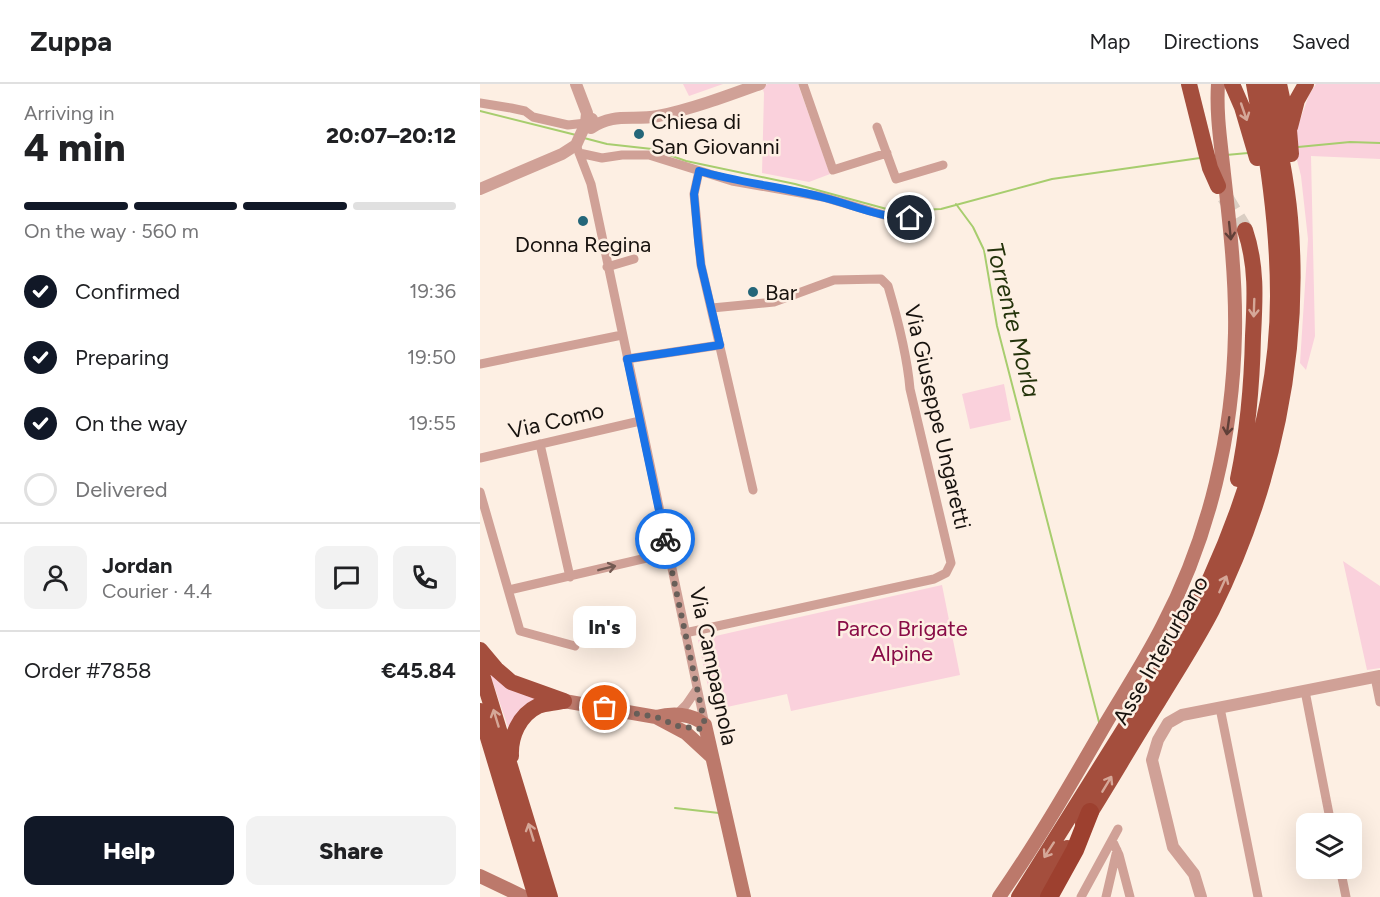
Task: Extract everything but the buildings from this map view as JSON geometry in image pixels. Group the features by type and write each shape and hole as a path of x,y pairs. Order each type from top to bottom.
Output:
{"highway":[{"path":"1189,84 1200,133 1217,176"},
{"path":"1232,84 1242,107 1274,137"},
{"name":"Asse Interurbano","path":"1254,84 1274,137"},
{"name":"Asse Interurbano","path":"1019,897 1137,712 1200,603 1227,543 1242,501 1267,404 1276,337 1278,296 1274,137 1265,84"},
{"path":"1275,163 1274,137 1279,84"},
{"path":"1274,137 1306,84"},
{"name":"Asse Interurbano","path":"1035,897 1180,666 1212,609 1255,504 1272,451 1283,390 1294,355 1298,231 1275,163"},
{"path":"1137,712 1152,678 1206,577 1238,484 1250,408 1255,284 1254,261 1245,230"},
{"path":"480,650 511,682 564,701"},
{"path":"480,668 538,893"},
{"path":"504,767 514,733 525,715 538,706 564,701"},
{"path":"480,711 504,767"},
{"path":"480,736 504,767"},
{"path":"1049,897 1075,850 1090,812"},
{"path":"1041,897 1054,869"}],"main road":[{"path":"999,897 1094,743 1162,626 1182,585 1202,532 1226,440 1231,407 1235,332 1231,232 1217,176 1218,84"},
{"path":"564,701 677,721 699,729 705,725"},
{"path":"677,721 712,758"},
{"name":"Via Campagnola","path":"705,725 744,897"},
{"path":"480,876 538,893"}],"street":[{"path":"576,84 580,96 584,135"},
{"path":"480,189 562,154 584,135 616,117 657,117 760,84"},
{"path":"803,84 833,170 887,153"},
{"path":"480,103 525,111 533,117 568,125 584,135 602,158 650,155 732,181 824,197 894,218 926,218"},
{"path":"877,127 896,179 943,165"},
{"name":"Via Campagnola","path":"584,135 607,267 705,725"},
{"path":"699,171 694,194 701,265 753,490"},
{"path":"607,267 634,259"},
{"name":"Via Giuseppe Ungaretti","path":"686,633 933,579 948,570 951,563 910,389 910,377 898,322 885,281 877,278 834,280 774,302 712,308"},
{"path":"480,364 622,335"},
{"path":"627,359 720,345"},
{"name":"Via Como","path":"480,458 640,421"},
{"path":"540,444 570,577"},
{"path":"480,492 520,631 574,646"},
{"path":"509,590 668,554"},
{"path":"1202,897 1194,874 1173,847 1152,760 1158,740 1168,723 1182,715 1378,677 1380,702"},
{"path":"677,721 697,688"},
{"path":"1305,691 1329,813"},
{"path":"1220,708 1258,897"},
{"path":"1081,897 1118,829"},
{"path":"1112,840 1130,897"},
{"path":"1106,897 1117,850"},
{"path":"1343,879 1346,897"},
{"path":"1099,897 1108,884"},
{"path":"1108,884 1114,897"}],"green space":[{"path":"683,84 723,84 689,96"},
{"path":"798,84 830,174 809,182 762,173 764,93 762,86"},
{"path":"1316,84 1380,84 1380,159 1311,156 1315,336 1306,370 1300,363 1308,239 1295,134 1309,95"},
{"path":"1004,384 1011,420 970,429 962,394"},
{"path":"1343,561 1380,586 1380,668 1367,670"},
{"name":"Parco Brigate Alpine","path":"942,585 960,675 791,711 787,694 713,710 698,640"},
{"path":"489,671 546,697 510,733"}],"waterway":[{"name":"Torrente Morla","path":"480,111 576,135"},
{"name":"Torrente Morla","path":"584,138 607,144 652,149 686,161 795,184 894,211 941,209 1052,179 1200,158"},
{"path":"1298,147 1350,142 1380,143"},
{"path":"1226,155 1248,153"},
{"name":"Torrente Morla","path":"956,204 973,227 984,250 997,326 1099,722"},
{"path":"675,808 719,813"}],"tunnel":[{"path":"1225,197 1245,230"}],"way so far":[{"path":"605,708 656,717 678,726 699,729 705,725 665,539"}],"place":[{"name":"Chiesa di San Giovanni","path":"639,134"},
{"name":"Donna Regina","path":"583,221"},
{"name":"Bar","path":"753,292"},
{"name":"In's","path":"605,708"}],"route":[{"path":"665,539 627,359 720,345 701,265 694,194 699,171 732,181 824,197 894,218 910,218"}]}
